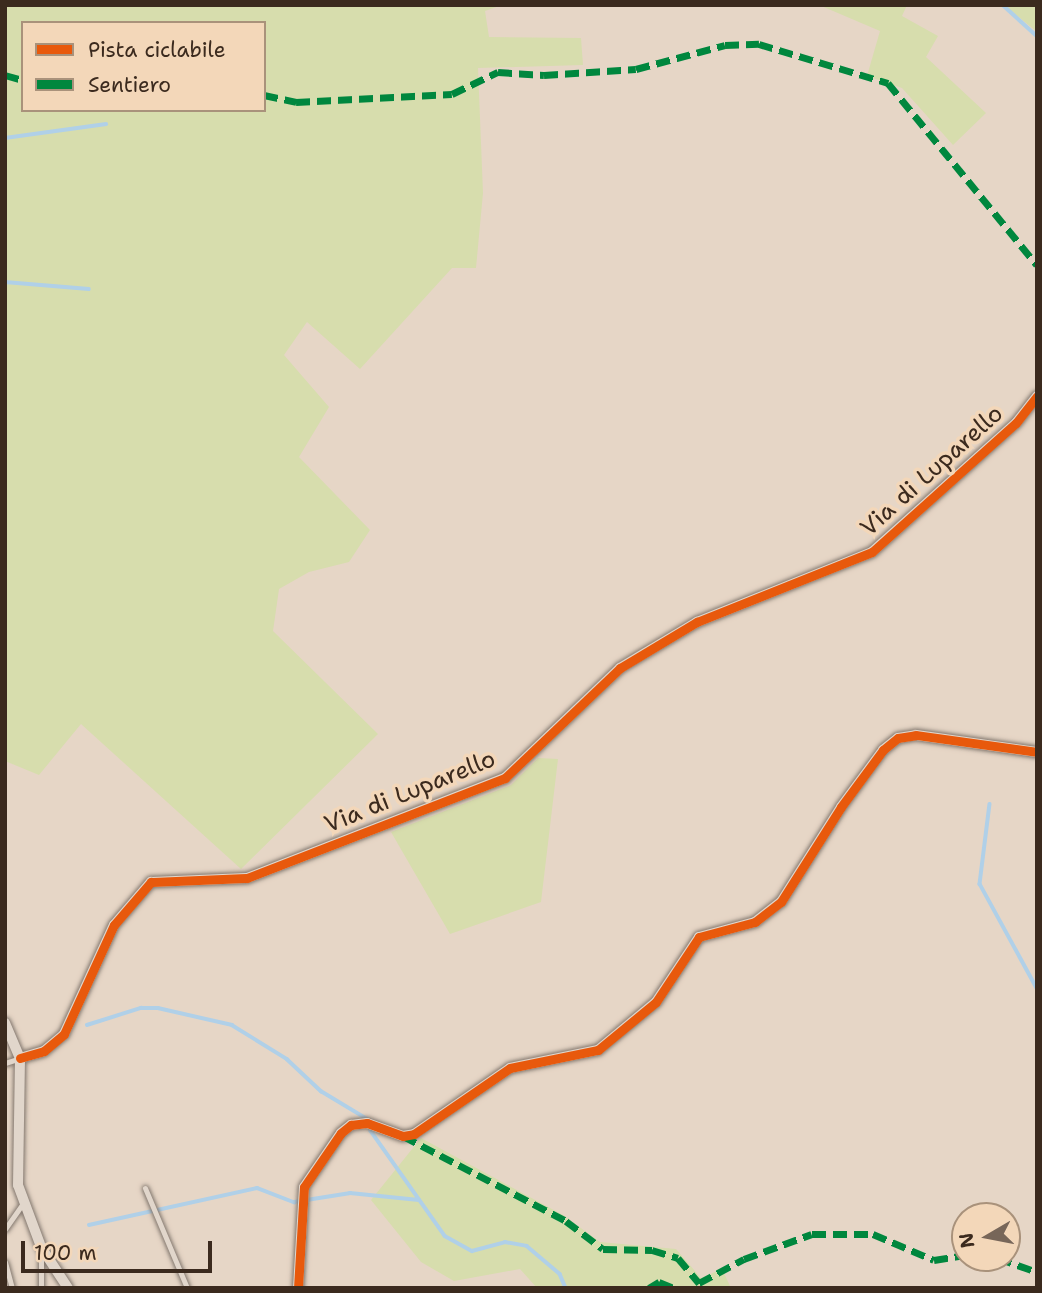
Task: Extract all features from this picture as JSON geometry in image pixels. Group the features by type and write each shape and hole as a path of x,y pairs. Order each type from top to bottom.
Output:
{"street":[{"name":"Via di Luparello","path":"20,1058 44,1051 64,1034 114,925 151,882 247,878 505,778 620,668 697,622 872,552 1016,423 1037,396"},
{"path":"298,1288 304,1188 341,1133 351,1125 367,1123 403,1136 414,1134 510,1068 541,1059 586,1055 617,1036 656,1002 699,937 755,922 781,902 841,807 883,750 898,738 916,735 1037,751"},
{"path":"5,1023 20,1058 16,1146 23,1203 41,1247 68,1288"}],"lane":[{"path":"5,1063 20,1058"},
{"path":"145,1188 187,1288"},
{"path":"5,1229 23,1203"},
{"path":"41,1247 41,1288"},
{"path":"5,1262 12,1288"}],"green space":[{"path":"5,5 502,5 485,11 489,37 581,38 583,65 478,68 483,193 476,268 452,268 360,369 307,322 284,355 329,407 299,457 370,530 349,562 309,572 279,589 273,631 378,734 241,869 81,724 39,775 5,761"},
{"path":"819,5 907,5 902,16 938,36 926,57 986,113 953,145 902,88 867,76 880,31"},
{"path":"1004,5 1037,5 1037,32"},
{"path":"538,758 558,759 541,902 450,934 391,832 511,785"},
{"path":"421,1138 563,1215 600,1242 676,1249 701,1278 722,1269 731,1288 537,1288 520,1269 454,1281 421,1262 371,1200"}],"waterway":[{"path":"1003,5 1037,36"},
{"path":"5,138 106,124"},
{"path":"5,282 89,289"},
{"path":"990,804 980,884 1037,988"},
{"path":"87,1025 141,1008 158,1008 232,1025 287,1059 321,1091 369,1120 371,1131 445,1236 472,1251 505,1242 527,1246 560,1274 566,1288"},
{"path":"89,1225 257,1188 294,1202 350,1193 419,1200"}],"marked path":[{"path":"266,95 296,102 452,94 498,72 544,75 636,69 725,45 759,44 888,83 1037,265"},
{"path":"5,75 21,79"},
{"path":"403,1136 566,1221 603,1249 652,1250 678,1258 699,1283 744,1259 812,1234 873,1234 934,1260 951,1257"},
{"path":"1021,1266 1037,1272"},
{"path":"649,1288 659,1282 674,1288"}],"cycle path":[{"path":"20,1058 44,1051 64,1034 114,925 151,882 247,878 505,778 620,668 697,622 872,552 1016,423 1037,396"},
{"path":"298,1288 304,1187 341,1133 351,1125 367,1123 403,1136 414,1134 510,1068 598,1050 656,1002 699,937 755,922 781,902 841,807 883,750 898,738 916,735 1037,752"}]}
